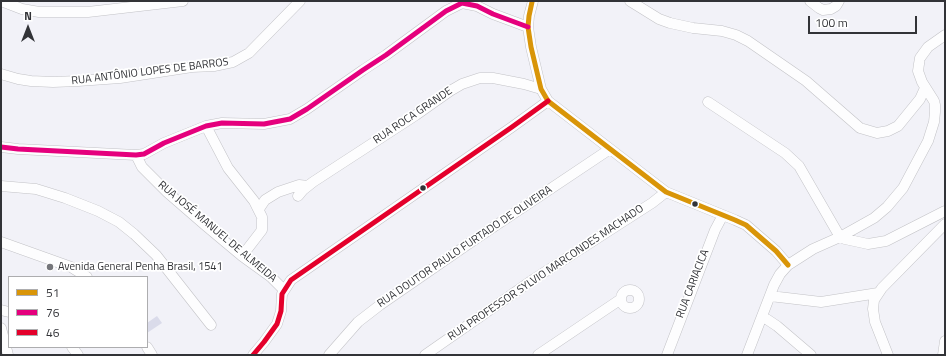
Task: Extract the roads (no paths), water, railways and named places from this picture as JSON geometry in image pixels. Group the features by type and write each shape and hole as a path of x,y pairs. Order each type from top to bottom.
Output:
{"street":[{"path":"1,1 22,9 39,12 88,12 161,2 183,1"},
{"name":"RUA ANTÔNIO LOPES DE BARROS","path":"1,74 32,81 72,82 120,78 192,67 214,66 232,62 249,53 300,1"},
{"path":"533,1 528,16 528,27 541,89 548,101 666,192 746,225 776,251 788,265"},
{"path":"630,1 659,19 693,28 736,35 748,41 806,81 860,128 876,133 888,131 898,126 920,99 925,88"},
{"path":"810,1 824,10 831,9 836,6 839,1"},
{"path":"1,147 136,155 144,154 164,143 206,126 222,124 264,124 290,118 307,109 386,55 446,11 462,2 477,6 493,14 528,27"},
{"path":"747,355 780,274 788,265 813,249 840,237 880,213 903,188 912,174 928,141 934,122 936,105 925,88 918,71 920,58 928,47 944,33"},
{"name":"RUA ROCA GRANDE","path":"298,196 308,186 462,84 480,78 494,78 541,89"},
{"path":"253,355 277,324 281,311 282,294 291,280 548,101"},
{"path":"708,102 785,153 799,166 840,237 850,242 878,243 886,241 945,211"},
{"path":"206,126 228,168 259,210 262,217 262,230 242,256"},
{"name":"RUA DOUTOR PAULO FURTADO DE OLIVEIRA","path":"329,355 358,322 380,305 610,149"},
{"name":"RUA JOSÉ MANUEL DE ALMEIDA","path":"136,155 142,167 167,192 242,256 271,277 284,290"},
{"path":"259,210 265,200 278,192 299,185 308,186"},
{"path":"1,186 36,189 65,198 119,222 156,255 211,325"},
{"name":"RUA PROFESSOR SYLVIO MARCONDES MACHADO","path":"425,355 534,279 646,207 666,192"},
{"name":"RUA CARIACICA","path":"667,355 715,230 723,215"},
{"path":"888,355 874,318 873,306 878,293 945,224"},
{"path":"1,242 71,268 85,276"},
{"path":"770,296 821,302 878,293"},
{"path":"538,355 621,299"},
{"path":"762,316 777,326 812,355"},
{"path":"1,328 8,355"},
{"path":"943,355 945,341"}],"place":[{"name":"Avenida General Penha Brasil, 1541","path":"50,267"}]}
